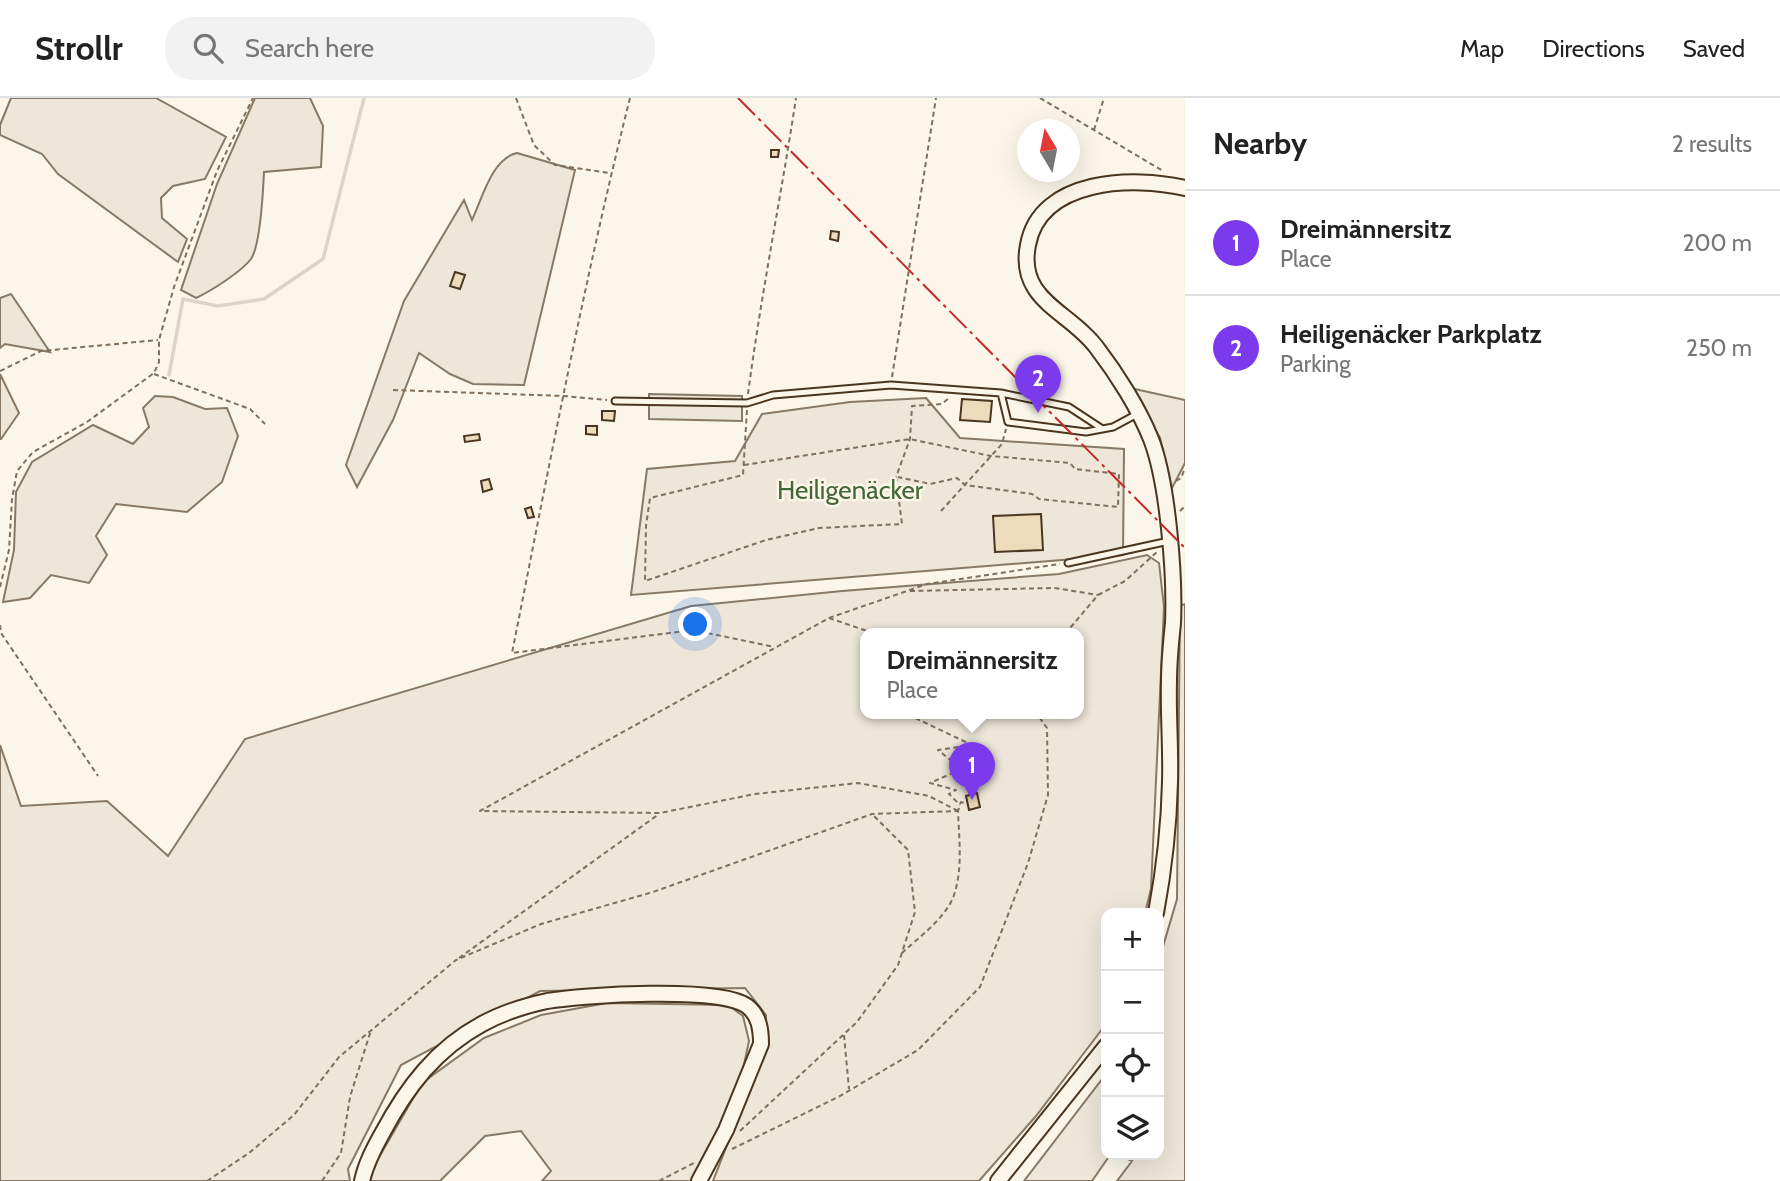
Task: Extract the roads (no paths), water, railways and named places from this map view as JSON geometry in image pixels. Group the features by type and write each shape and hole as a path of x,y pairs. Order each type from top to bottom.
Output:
{"street":[{"path":"1157,908 1164,865 1170,780 1168,680 1173,596 1169,541 1157,457 1139,413 1097,347 1073,322 1050,307 1035,290 1027,269 1028,245 1035,224 1043,214 1068,196 1106,184 1126,181 1185,188"},
{"path":"362,1181 365,1168 399,1102 420,1074 444,1049 473,1029 505,1013 527,1006 573,998 703,995 730,998 749,1007 761,1030 761,1044 726,1130 698,1181"},
{"path":"998,1181 1101,1051"}],"lane":[{"path":"615,401 747,403 773,395 891,385 1001,393 1069,407 1101,428"},
{"path":"1001,393 1008,422 1086,432 1113,427 1139,413"},
{"path":"1068,563 1169,541"}],"waterway":[{"path":"169,375 183,299 218,306 264,299 323,259 364,98"}],"place":[{"name":"Heiligenäcker Parkplatz","path":"1038,413"},
{"name":"Dreimännersitz","path":"972,800"}],"park label":[{"name":"Heiligenäcker","path":"850,490"}]}
